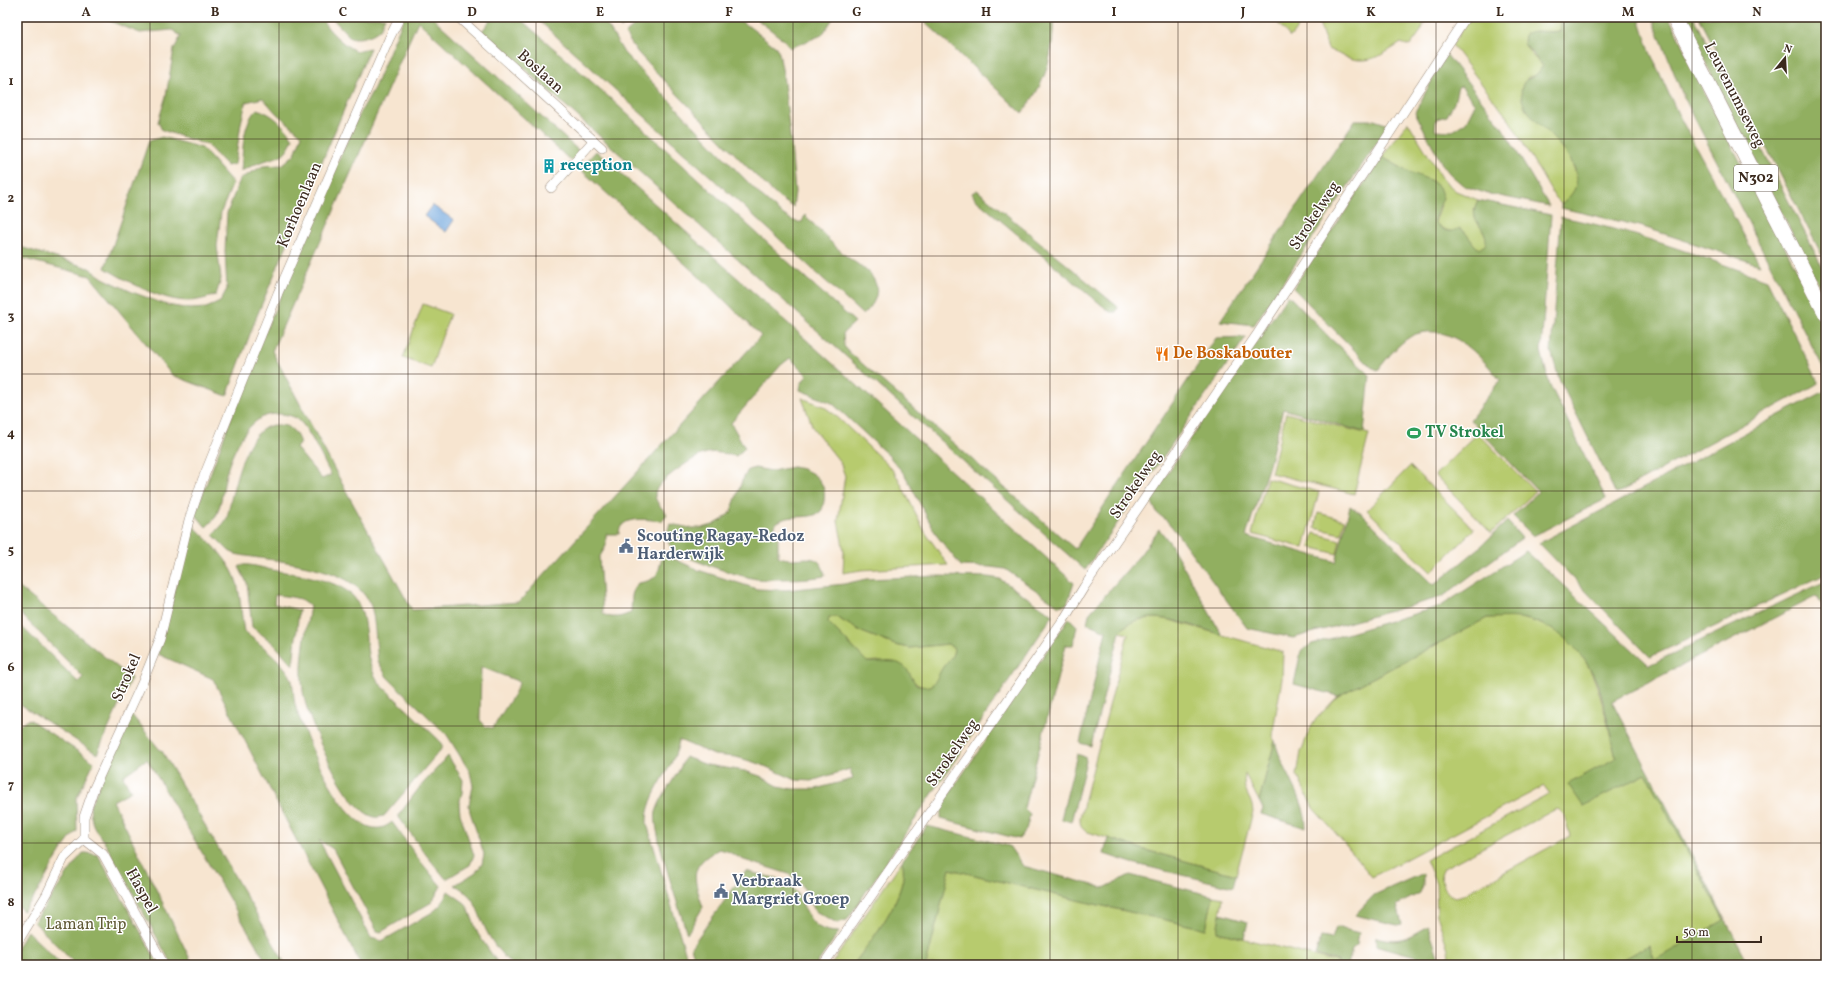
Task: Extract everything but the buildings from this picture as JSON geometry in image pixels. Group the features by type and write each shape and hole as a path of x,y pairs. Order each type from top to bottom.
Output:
{"main road":[{"name":"Leuvenumseweg","path":"1674,17 1826,314"},
{"name":"Leuvenumseweg","path":"1679,17 1686,42"}],"street":[{"name":"Korhoenlaan","path":"231,407 389,39 400,17"},
{"name":"Boslaan","path":"458,17 602,148"},
{"name":"Strokelweg","path":"823,965 1062,621 1258,333 1466,17"},
{"path":"551,188 593,141"},
{"name":"Strokel","path":"84,839 84,817 94,788 143,682 160,639 189,520 202,481 231,407"},
{"path":"17,943 47,894 64,858 84,839"},
{"name":"Haspel","path":"84,839 103,854 164,965"}],"green space":[{"path":"100,17 320,17 335,36 355,51 370,48 256,318 227,396 172,375 90,276 17,257 17,246 89,268 103,278 132,292 167,305 190,309 206,308 220,302 227,289 225,251 227,213 240,179 263,166 282,165 295,154 302,135 276,113 263,98 246,102 241,123 235,164 227,166 207,145 162,130 158,122 166,96 174,49 181,36 172,30 140,33"},
{"path":"331,17 385,17 381,28 374,34 366,37 354,38 350,37"},
{"path":"404,17 432,17 579,151 571,161 418,21 272,351 346,491 412,610 519,602 761,336 716,292 580,169 596,151 880,406 1074,583 1067,604 1059,606 1005,569 961,566 937,536 905,475 889,456 832,403 800,390 801,384 807,375 790,358 781,365 731,423 745,448 736,456 715,452 695,458 662,482 657,488 655,496 657,502 667,514 662,521 643,519 629,521 624,523 620,528 619,534 606,534 606,546 599,558 603,613 613,617 631,612 634,588 638,583 651,580 655,577 659,569 663,552 668,556 698,570 757,589 786,590 844,584 866,579 939,576 988,577 1000,579 1053,615 847,920 837,923 815,911 805,890 800,883 789,874 744,860 727,851 719,849 702,861 698,867 695,880 703,907 687,934 667,871 656,821 656,812 659,805 685,757 707,765 745,771 760,776 778,786 793,789 815,789 853,779 850,769 811,781 796,780 760,764 736,757 714,755 679,740 672,761 651,802 647,824 689,965 512,965 491,940 472,899 468,894 455,885 476,872 482,864 484,854 470,812 469,805 473,786 470,772 447,735 387,677 378,661 372,609 361,590 347,580 329,572 290,563 235,554 229,551 213,535 227,518 242,461 257,435 266,427 283,425 290,428 295,432 300,443 296,448 322,479 331,475 305,428 296,418 283,414 269,415 253,423 236,447 226,474 220,506 212,522 206,527 195,514 254,358 355,122 374,88","holes":["829,617 836,617 862,632 895,645 910,648 948,644 954,649 951,657 943,667 934,683 928,686 916,685 904,666 894,662 867,662 828,622","481,667 520,682 493,728 486,727 480,720"]},
{"path":"493,17 518,17 600,89 855,322 843,333 844,346 850,353 1075,549 1216,338 1246,337 1085,570 482,31"},
{"path":"535,17 600,17 609,28 624,53 763,198 792,220 802,222 805,215 846,256 872,276 877,290 875,299 867,311 863,315"},
{"path":"613,17 632,17 621,28"},
{"path":"644,17 733,17 747,25 776,47 779,53 783,74 791,145 795,192 793,207 778,197 753,173 638,53 625,34"},
{"path":"754,17 834,17 822,35 790,48 785,41"},
{"path":"920,17 1053,17 1052,44 1047,68 1037,91 1022,113"},
{"path":"1278,17 1307,17 1290,37 1278,23"},
{"path":"1317,17 1427,17 1421,31 1410,46 1401,43 1381,55 1366,60 1358,60 1349,58 1328,49"},
{"path":"1470,17 1555,17 1562,25 1560,31 1536,31 1524,39 1528,50 1543,66 1538,74 1527,78 1525,108 1561,146 1569,157 1574,169 1576,181 1574,192 1561,204 1555,198 1510,121 1452,45"},
{"path":"1555,17 1639,17 1650,52 1678,114 1760,265 1640,226 1561,208 1561,204 1573,192 1577,179 1574,166 1556,141 1526,108 1522,101 1521,92 1524,82 1535,76 1543,66 1524,44 1525,34 1533,31 1560,31 1561,22"},
{"path":"1652,17 1669,17 1709,102 1826,326 1826,373 1682,93"},
{"path":"1684,17 1694,17 1826,274 1826,300 1692,36"},
{"path":"1699,17 1826,17 1826,263"},
{"path":"1446,54 1502,127 1549,206 1485,193 1464,186 1450,174 1442,164 1415,112","holes":["1461,86 1475,104 1466,122 1452,131 1435,130 1436,119 1447,116 1454,103 1458,87"]},
{"path":"257,109 263,111 278,121 293,139 285,152 282,154 241,171 244,138 248,122"},
{"path":"1355,120 1374,120 1389,125 1254,325 1220,321"},
{"path":"1408,122 1444,181 1456,191 1478,200 1474,209 1477,221 1487,241 1484,247 1479,249 1473,244 1467,235 1446,230 1438,226 1435,222 1441,205 1407,171 1382,157"},
{"path":"162,137 202,148 233,183 221,212 217,246 221,279 216,295 205,299 187,301 175,300 162,296 137,286 105,268 149,141"},
{"path":"1382,157 1407,171 1432,181 1439,187 1443,198 1435,217 1435,222 1446,231 1453,231 1460,228 1479,249 1486,244 1486,237 1474,214 1478,200 1551,215 1541,351 1549,383 1606,499 1533,536 1513,516 1538,492 1470,420 1500,380 1483,361 1464,344 1453,337 1441,333 1429,332 1416,334 1405,340 1378,370 1371,367 1293,288"},
{"path":"977,190 1118,307 1116,312 1110,312 975,199 972,193"},
{"path":"1561,217 1587,222 1639,236 1767,280 1819,383 1616,494 1559,379 1551,351"},
{"path":"1288,295 1331,339 1370,375 1364,432 1283,409 1269,465 1246,536 1336,562 1350,506 1363,515 1434,585 1478,549 1507,521 1522,538 1442,597 1293,638 1247,628 1176,532 1167,521 1157,513 1151,500 1156,490"},
{"path":"423,304 450,314 431,368 403,358"},
{"path":"1825,391 1826,574 1650,657 1539,543 1753,429"},
{"path":"802,398 823,406 834,414 891,468 898,478 925,532 948,565 861,570 843,573 844,551 838,521 845,476 840,462 813,428"},
{"path":"1286,413 1369,434 1354,494 1271,473"},
{"path":"1478,433 1535,492 1491,533 1435,475"},
{"path":"1410,466 1474,529 1431,572 1367,510"},
{"path":"793,467 800,468 812,474 821,482 824,494 823,507 822,510 816,515 788,518 776,523 773,530 778,537 778,556 792,559 806,558 818,561 825,576 794,579 749,578 698,561 676,551 669,545 668,529 670,524 691,528 701,528 713,525 722,520 731,512 742,481 748,470 755,468 772,471"},
{"path":"1267,478 1319,492 1304,548 1252,534"},
{"path":"1318,513 1345,520 1341,534 1315,528"},
{"path":"192,524 224,558 234,574 237,583 244,632 272,654 290,675 293,684 295,705 301,722 319,765 332,788 346,808 361,823 377,828 392,822 420,861 441,886 432,902 381,932 377,931 333,849 319,840 371,938 382,941 431,913 441,904 448,891 465,903 478,934 499,965 361,965 213,679 158,654"},
{"path":"1159,529 1170,543 1222,635 1183,623 1154,618 1141,619 1129,623 1120,632 1091,746 1080,743 1106,631 1087,623 1089,614 1140,555"},
{"path":"1314,533 1340,540 1337,554 1310,547"},
{"path":"1526,551 1649,665 1826,581 1826,598 1821,604 1817,596 1612,701 1749,965 1612,965 1649,945 1655,960 1724,920 1646,774 1583,806 1568,784 1616,757 1600,691 1595,679 1589,667 1574,647 1565,638 1554,631 1543,625 1525,619 1487,618 1338,696 1294,684 1301,651 1312,644 1441,606"},
{"path":"242,565 324,580 351,594 358,603 362,613 371,666 380,684 439,740 443,747 384,816 375,817 364,811 352,799 340,782 329,762 311,721 303,691 302,681 304,648 310,606 299,599 275,595 274,604 299,610 293,665 273,643 252,627 247,583 239,567"},
{"path":"17,586 131,678 97,754 17,702 17,622 78,682 83,677 17,610"},
{"path":"829,617 836,617 862,632 895,645 910,648 948,644 954,649 936,682 930,686 924,687 918,685 913,680 878,661 867,662 828,622"},
{"path":"1514,617 1541,624 1562,635 1577,650 1589,667 1597,687 1616,757 1582,806 1646,774 1725,920 1655,961 1649,945 1612,965 1450,965 1448,949 1437,915 1436,883 1426,860 1550,794 1544,786 1372,877 1313,808 1297,775 1301,752 1309,731 1316,719 1338,696 1487,618","holes":["1556,809 1560,810 1564,815 1570,836 1463,895 1456,897 1447,892 1441,875 1444,868"]},
{"path":"1069,618 1077,626 1073,645 1066,645 1024,808 1030,814 1026,830 1019,839 941,819 941,806"},
{"path":"1152,618 1166,619 1283,652 1282,679 1272,736 1275,741 1259,801 1245,774 1244,786 1251,802 1253,812 1236,875 1145,850 1088,832 1082,828 1081,825 1080,818 1128,634 1120,632 1130,623"},
{"path":"131,714 162,751 286,965 268,965 147,759 123,776 131,791 113,801 193,965 172,965 104,841 95,829 91,817 90,806"},
{"path":"29,719 94,762 76,799 77,831 62,850 31,902 23,911 17,905 17,727"},
{"path":"1275,741 1278,752 1302,806 1306,828 1261,814 1263,809 1259,801"},
{"path":"1077,754 1085,757 1086,761 1071,822 1061,819"},
{"path":"448,756 463,780 459,804 460,814 474,855 470,865 446,879 398,816 419,788"},
{"path":"927,826 1009,846 1023,866 1104,888 1130,875 1213,896 1206,929 1081,901 950,869 926,965 853,965 888,916 901,887 903,873 902,861"},
{"path":"1108,838 1145,850 1236,875 1233,887 1132,863 1104,854"},
{"name":"Laman Trip","path":"83,853 98,855 159,965 76,965 34,922"},
{"path":"902,861 903,873 901,887 888,916 879,930 853,965 831,965"},
{"path":"950,869 1081,901 1206,929 1213,896 1223,898 1217,932 1338,962 1337,965 926,965"},
{"path":"746,871 775,878 790,886 801,900 813,922 827,931 839,932 816,965 697,965 691,947"},
{"path":"1423,873 1423,885 1420,893 1397,905 1402,924 1397,925 1355,915 1374,895"},
{"path":"1220,914 1248,922 1244,938 1217,932"},
{"path":"1428,926 1441,965 1436,965 1436,962 1376,945 1376,937 1392,940 1404,938"},
{"path":"1336,927 1359,933 1357,945 1352,949 1348,965 1337,965 1338,961 1315,955 1321,937 1332,939"},
{"path":"27,931 62,965 17,965 17,947"}],"water":[{"path":"432,205 454,220 446,232 424,216"}],"place":[{"name":"reception","path":"549,166"},
{"name":"De Boskabouter","path":"1162,354"},
{"name":"TV Strokel","path":"1414,433"},
{"name":"Scouting Ragay-Redoz Harderwijk","path":"626,546"},
{"name":"Verbraak Margriet Groep","path":"721,891"}]}
